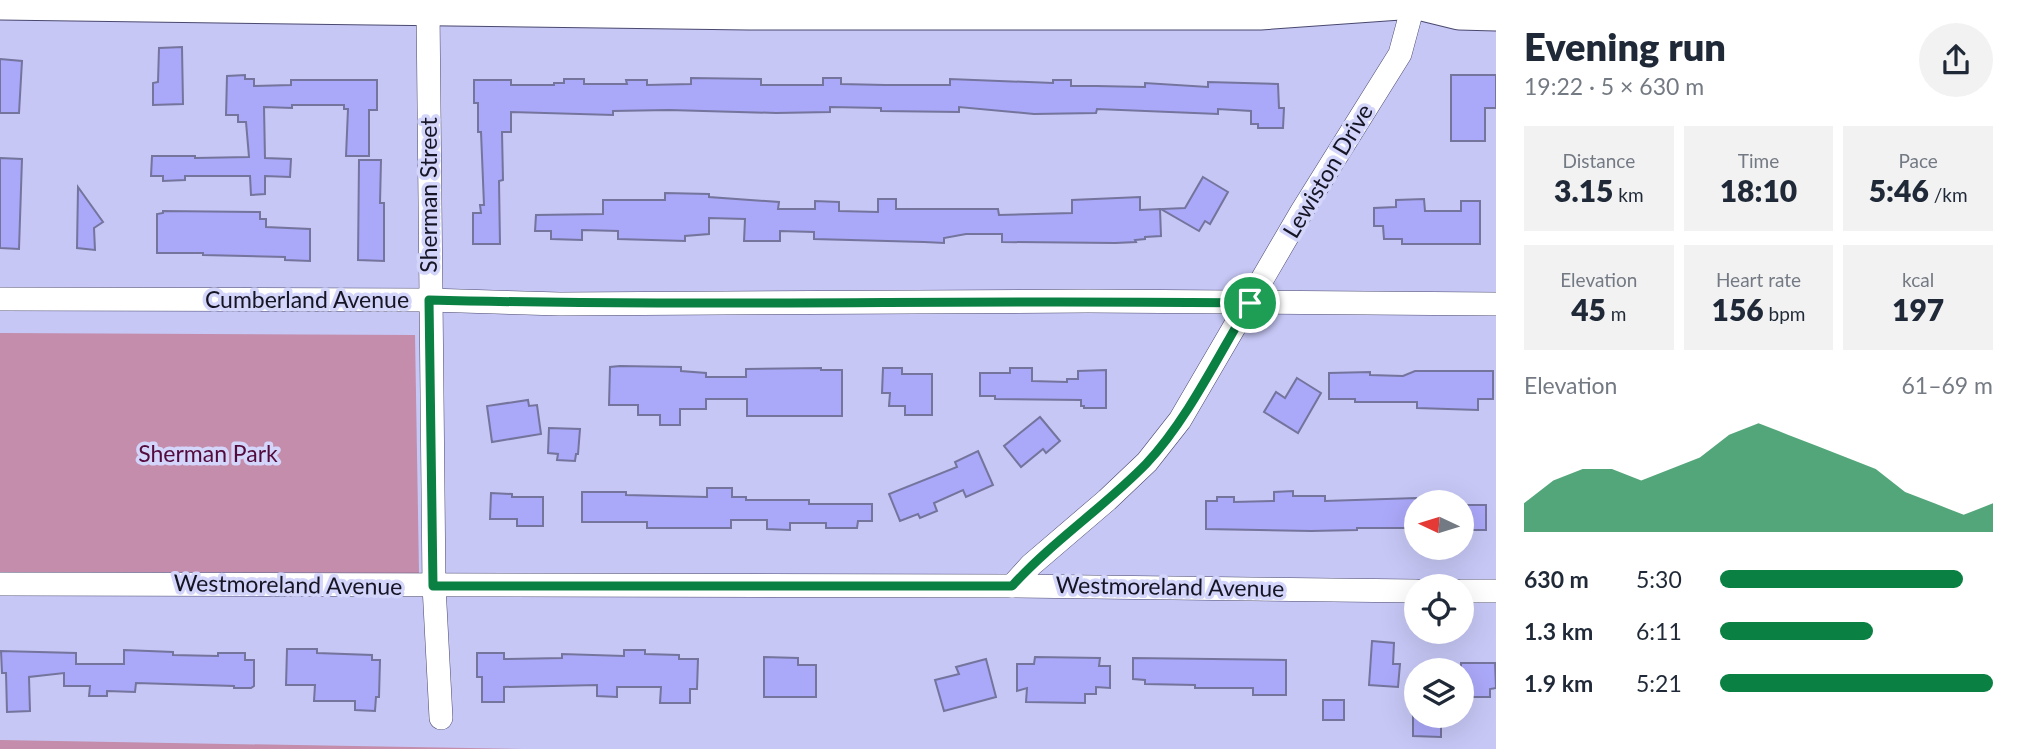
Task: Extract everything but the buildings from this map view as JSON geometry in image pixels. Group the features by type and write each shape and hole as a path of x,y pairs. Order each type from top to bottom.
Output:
{"street":[{"path":"0,3 223,3 428,9 749,13 1260,13 1416,1 1459,13 1496,14"},
{"name":"Lewiston Drive","path":"1012,586 1031,565 1147,462 1180,420 1302,211 1400,54 1416,1"},
{"name":"Sherman Street","path":"428,9 433,586 441,718"},
{"name":"Cumberland Avenue","path":"0,299 429,300 560,304 1088,301 1496,304"},
{"name":"Westmoreland Avenue","path":"0,584 1012,586 1404,591"},
{"path":"1474,591 1496,592"}],"green space":[{"name":"Sherman Park","path":"0,333 415,335 419,573 0,572"},
{"path":"0,740 524,749 0,749"}],"route":[{"path":"429,300 560,304 1088,301 1250,303 1180,420 1147,462 1031,565 1012,586 433,586 429,300"}]}
